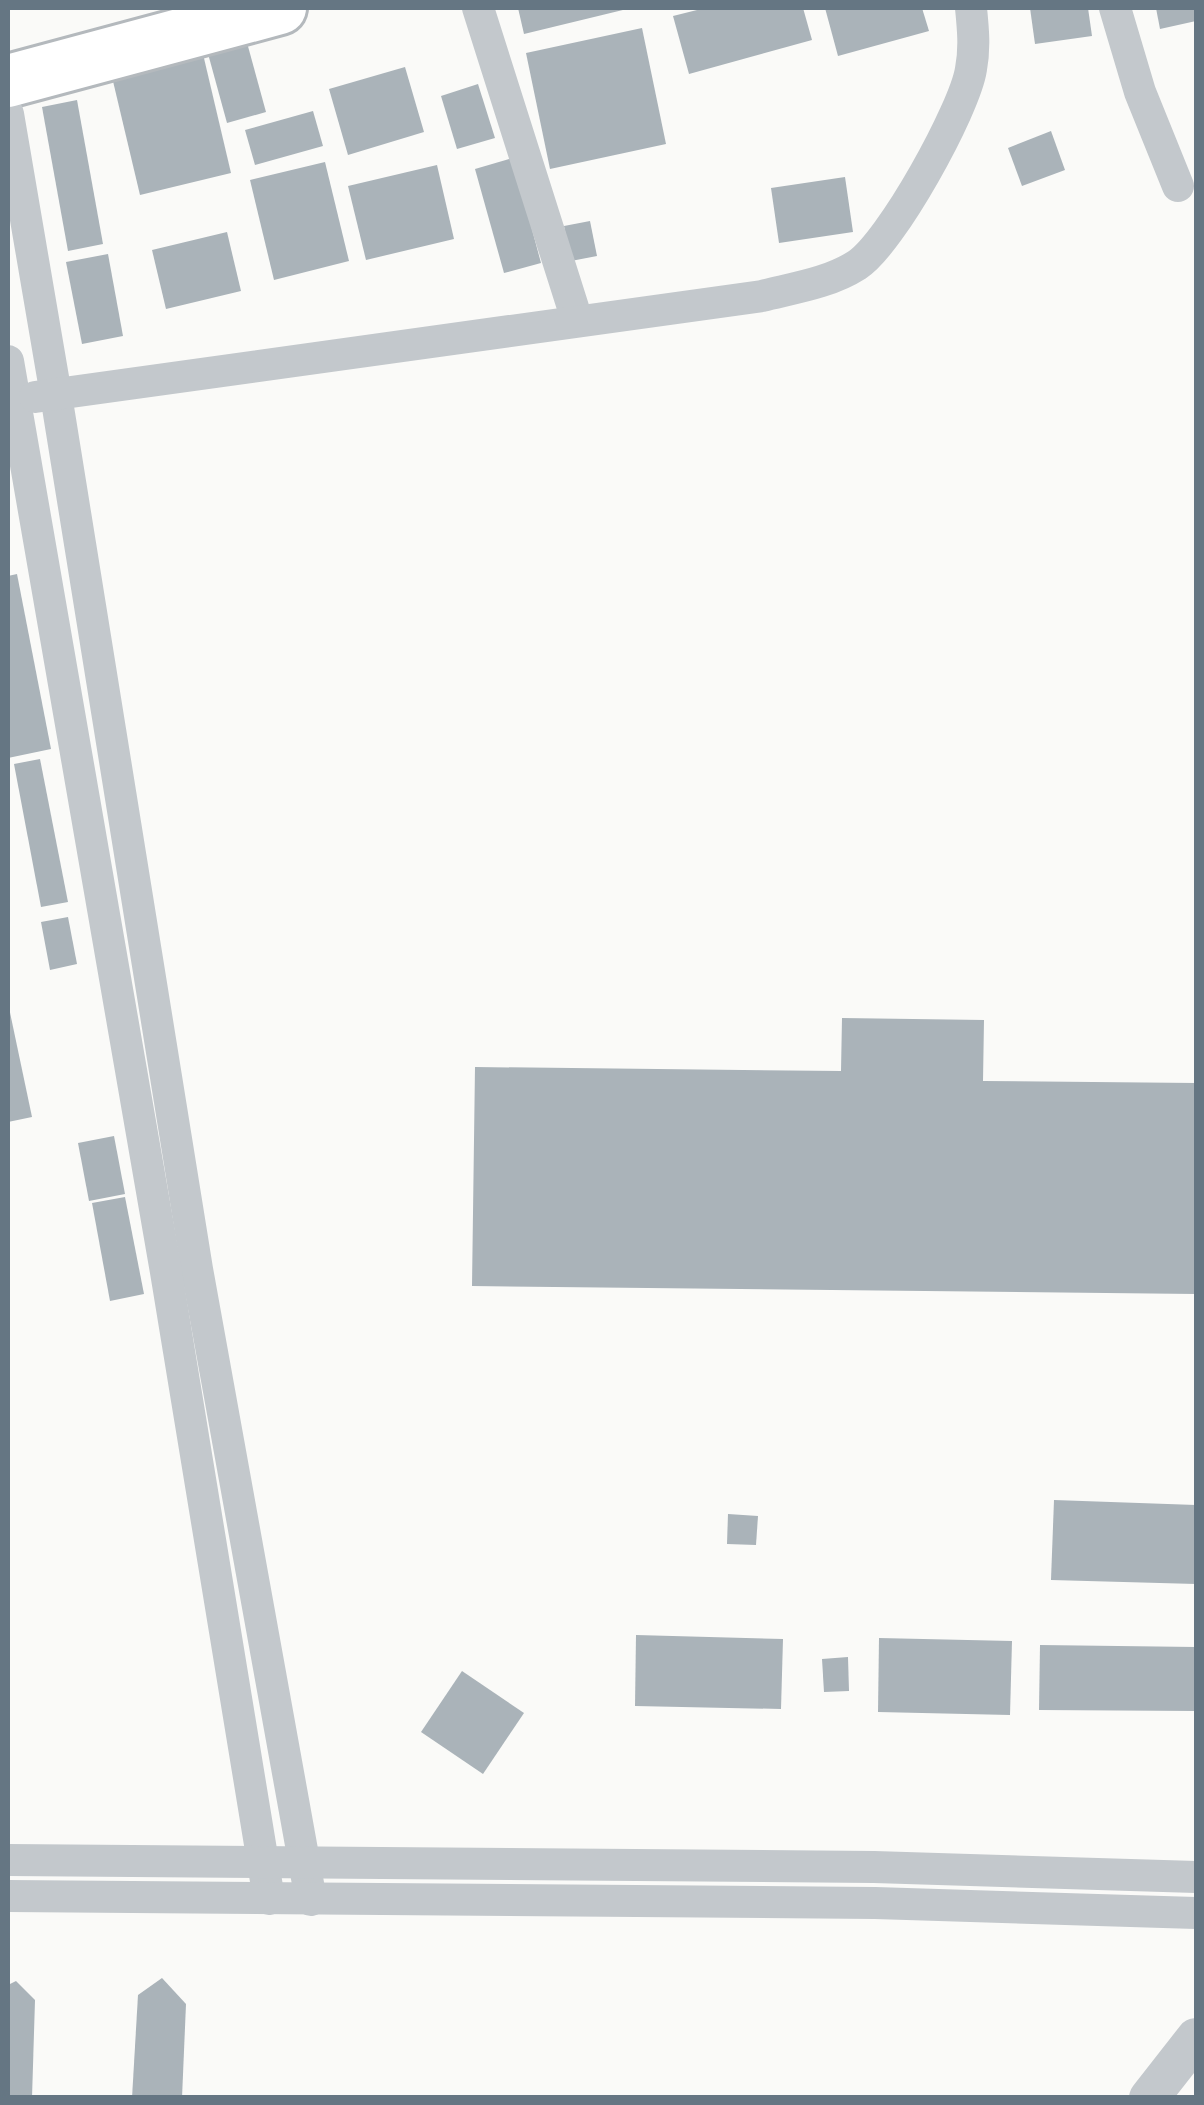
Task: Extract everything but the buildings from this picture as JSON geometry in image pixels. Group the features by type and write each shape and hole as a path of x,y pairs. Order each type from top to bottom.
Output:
{"highway":[{"path":"8,45 151,8"},
{"path":"8,81 280,8"}],"street":[{"path":"478,8 577,320"},
{"path":"15,400 762,296 818,282 858,264 887,234 923,176 971,72 971,8"},
{"path":"1115,8 1140,92 1178,186"},
{"path":"8,114 56,395 269,1899"},
{"path":"8,361 182,1270 311,1900"},
{"path":"8,1860 874,1867 1196,1877"},
{"path":"874,1867 875,1903"},
{"path":"8,1896 875,1903 1196,1913"},
{"path":"1149,2098 1196,2038"}]}
